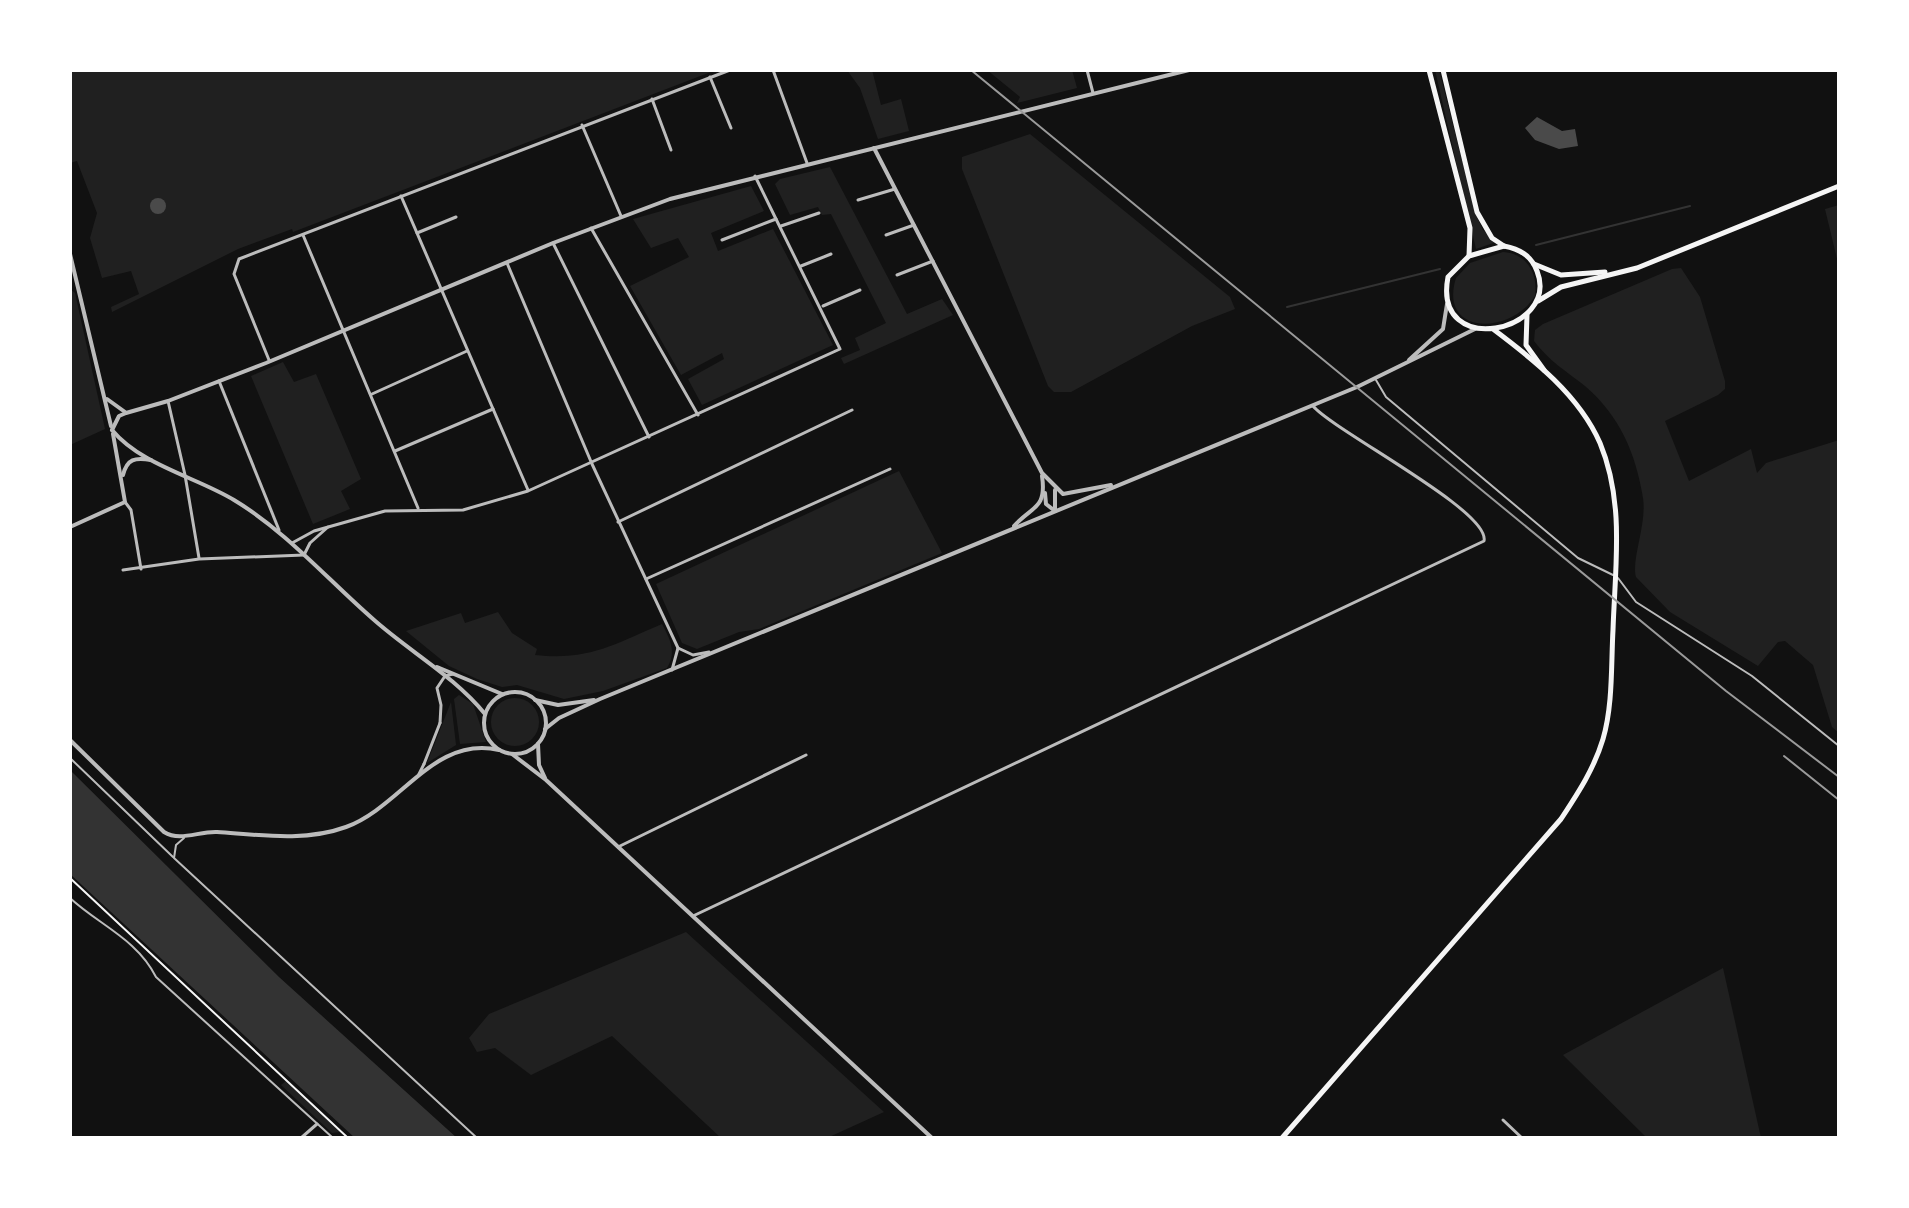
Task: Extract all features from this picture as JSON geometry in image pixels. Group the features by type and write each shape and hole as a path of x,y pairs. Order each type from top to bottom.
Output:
{"main road":[{"path":"1429,70 1470,228 1469,256"},
{"path":"1443,70 1477,212 1492,238 1522,252 1534,264 1540,278 1538,301"},
{"path":"1504,246 1469,256 1448,277 1447,302 1455,317 1475,329 1493,329 1528,313 1538,301 1561,287 1669,256 1839,186"},
{"path":"1534,264 1561,275 1618,272"},
{"path":"1528,313 1526,345 1544,371"},
{"path":"1282,1138 1561,819 1589,776 1604,736 1612,658 1616,505 1599,442 1569,397 1516,343 1493,329"}],"street":[{"path":"270,361 234,268 240,258 730,70"},
{"path":"773,70 807,163"},
{"path":"1087,70 1093,94"},
{"path":"112,430 119,416 126,413 168,401 345,332 621,216 755,176 1189,70"},
{"path":"710,77 731,128"},
{"path":"652,99 671,150"},
{"path":"582,125 621,216"},
{"path":"874,148 1042,473 1055,490 1055,511"},
{"path":"292,543 331,525 385,511 418,508 463,510 528,491 840,349 755,176"},
{"path":"858,200 895,189"},
{"path":"401,196 528,491"},
{"path":"780,226 819,213"},
{"path":"417,233 456,217"},
{"path":"722,240 776,219"},
{"path":"886,235 914,225"},
{"path":"591,228 698,415"},
{"path":"303,234 418,508"},
{"path":"553,243 649,437"},
{"path":"70,254 106,397 141,569"},
{"path":"800,266 831,254"},
{"path":"897,275 933,261"},
{"path":"507,263 592,464 678,648 693,655 717,651"},
{"path":"821,306 860,290"},
{"path":"1402,365 1443,329 1447,302"},
{"path":"512,754 531,750 545,729 559,718 600,699 1114,485 1313,406 1475,329"},
{"path":"371,394 467,351"},
{"path":"219,381 279,530"},
{"path":"106,397 126,413"},
{"path":"168,401 185,475 199,559"},
{"path":"693,916 1484,541 1483,530 1453,503 1351,431 1324,419 1313,406"},
{"path":"395,451 493,409"},
{"path":"618,522 852,410"},
{"path":"112,430 121,440 156,461 232,499 279,530 375,621 470,696 485,714 486,734 499,750"},
{"path":"122,477 125,464 131,459 156,461"},
{"path":"645,579 890,469"},
{"path":"1042,473 1046,504 1055,511"},
{"path":"1055,490 1076,494 1114,485"},
{"path":"1011,529 1033,512 1044,490"},
{"path":"70,527 125,502"},
{"path":"304,555 311,541 331,525"},
{"path":"123,570 199,559 304,555"},
{"path":"672,670 678,648"},
{"path":"431,665 504,695 520,693 558,705 600,699"},
{"path":"417,777 440,723 441,705 437,688 445,676 453,674"},
{"path":"485,714 504,695"},
{"path":"535,700 545,718 545,729"},
{"path":"70,740 164,832 184,837 209,831 308,836 336,830 376,812 417,777 459,748 479,745 512,754 546,780 932,1138"},
{"path":"538,743 539,765 546,780"},
{"path":"618,847 806,755"},
{"path":"1503,1120 1522,1138"},
{"path":"301,1138 317,1124"}],"lane":[{"path":"1375,379 1386,397 1578,558 1622,580 1636,602 1752,676 1839,746"},
{"path":"70,758 477,1138"},
{"path":"174,858 176,845 184,837"},
{"path":"70,898 89,915 109,924 148,961 156,977 333,1138"}],"path":[{"path":"70,878 348,1138"}],"shaded area":[{"path":"70,70 716,70 293,232 292,229 238,249 112,312 111,307 139,294 131,271 102,278 90,238 97,213 77,161 70,163"},
{"path":"847,70 872,70 881,105 901,99 909,131 878,139 860,88"},
{"path":"987,70 1072,70 1077,88 1017,103 1020,97"},
{"path":"1435,70 1439,70 1476,215 1483,230 1496,242 1476,249"},
{"path":"1030,134 1230,297 1235,309 1192,326 1071,392 1054,392 1048,386 962,169 962,157"},
{"path":"830,167 907,314 942,299 953,315 844,364 841,358 860,350 855,338 886,323 831,214 822,215 818,207 790,215 775,184 780,179"},
{"path":"751,186 764,211 711,233 718,251 773,229 833,345 702,405 688,379 724,359 722,353 681,375 630,286 689,257 678,238 651,248 633,219"},
{"path":"1839,205 1839,267 1825,209"},
{"path":"1503,252 1519,257 1530,266 1535,280 1535,296 1524,309 1510,318 1495,323 1467,319 1457,311 1453,297 1456,278 1470,263"},
{"path":"1681,268 1700,297 1725,381 1725,389 1718,395 1665,421 1689,481 1751,449 1757,473 1766,463 1839,440 1839,733 1832,727 1813,665 1785,641 1778,642 1758,666 1670,612 1636,577 1644,508 1631,451 1608,410 1534,341 1535,330 1543,324 1672,269"},
{"path":"70,289 75,293 105,429 70,445"},
{"path":"283,362 294,382 316,374 361,479 341,491 350,509 313,524 251,376"},
{"path":"899,471 942,553 759,629 739,632 697,649 682,643 656,584"},
{"path":"498,612 512,633 537,649 535,655 587,653 662,624 670,640 672,656 667,668 603,691 564,699 517,685 502,687 477,679 449,666 406,631 461,613 465,623"},
{"path":"459,695 473,704 486,742 460,744 454,699"},
{"path":"515,698 532,705 539,722 532,739 515,746 498,739 491,722 498,705"},
{"path":"451,702 456,745 427,763"},
{"path":"70,770 279,977 457,1138 355,1138 70,874"},
{"path":"686,932 884,1112 827,1138 721,1138 612,1036 531,1075 495,1048 477,1052 469,1038 489,1014"},
{"path":"1723,968 1761,1138 1647,1138 1563,1055"},
{"path":"286,1081 340,1132 332,1133 281,1085"}],"building":[{"path":"1537,117 1562,131 1575,129 1578,146 1559,149 1535,140 1525,128"},
{"path":"158,198 166,206 158,214 150,206"}],"waterway":[{"path":"1536,245 1690,206"},
{"path":"1287,307 1440,269"}],"railway":[{"path":"971,70 1726,691 1839,777"},
{"path":"1784,756 1839,800"}]}
